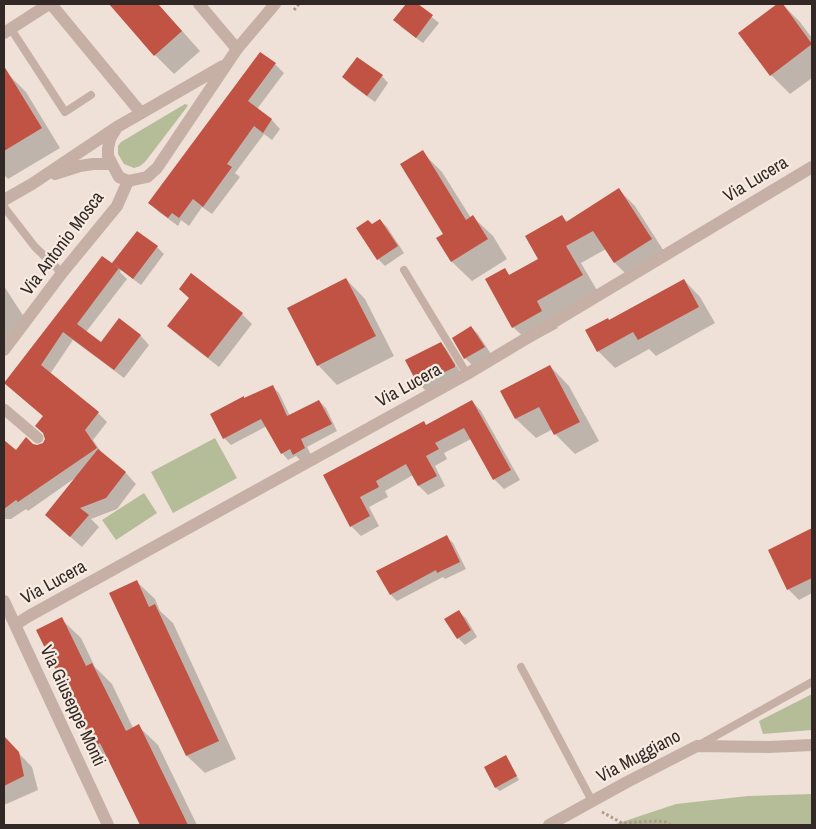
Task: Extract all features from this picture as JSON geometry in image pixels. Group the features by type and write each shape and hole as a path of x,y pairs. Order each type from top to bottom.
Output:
{"street":[{"path":"8,31 50,4 141,113"},
{"path":"199,4 237,49"},
{"path":"118,127 110,139 108,156 119,177 128,181 147,178 157,168 225,64 275,4"},
{"path":"4,200 32,184 118,127 225,64"},
{"path":"32,184 80,166 112,164"},
{"name":"Via Lucera","path":"15,625 467,374 812,167"},
{"name":"Via Antonio Mosca","path":"4,350 62,273 117,206 128,181"},
{"path":"4,409 38,438"},
{"name":"Via Giuseppe Monti","path":"4,601 108,825"},
{"name":"Via Muggiano","path":"549,825 698,746 769,747 812,745"}],"lane":[{"path":"8,31 65,112 91,95"},
{"path":"4,207 35,247 62,273"},
{"path":"404,270 467,374"},
{"path":"522,667 592,801"},
{"path":"698,746 812,682"}],"path":[{"path":"294,10 299,4"},
{"path":"592,801 597,809 622,823 658,821 666,822 670,825"}],"green space":[{"path":"185,104 188,105 187,107 145,162 134,168 124,164 118,154 118,146 121,142"},
{"path":"215,438 237,478 173,513 151,472"},
{"path":"144,493 157,513 116,540 102,520"},
{"path":"812,694 812,730 763,734 759,721"},
{"path":"812,794 812,825 613,825 676,804 748,796"}],"building":[{"path":"109,4 158,4 182,31 154,56"},
{"path":"406,4 418,4 433,15 416,38 393,20"},
{"path":"777,4 783,4 812,44 770,76 738,33"},
{"path":"260,52 276,63 248,101 272,119 263,133 254,126 227,164 232,167 203,207 193,199 179,218 172,213 168,218 148,203"},
{"path":"357,57 383,75 367,96 342,77"},
{"path":"4,66 42,128 4,151"},
{"path":"423,150 466,220 473,215 488,239 451,262 436,238 443,234 400,164"},
{"path":"619,188 652,239 614,263 593,231 566,246 583,275 537,301 542,311 512,328 485,279 505,268 509,275 538,259 525,236 562,215 566,222"},
{"path":"380,219 398,246 377,260 356,228 368,220 372,224"},
{"path":"137,231 158,246 133,279 112,263"},
{"path":"102,256 119,268 77,324 101,342 119,318 141,335 114,370 63,332 41,365 99,412 85,430 97,448 18,502 16,500 4,509 4,440 16,450 26,437 33,444 37,445 43,443 45,439 43,433 35,426 43,416 4,383"},
{"path":"191,273 243,313 208,358 167,326 189,298 179,289"},
{"path":"346,278 376,336 317,366 287,308"},
{"path":"684,279 699,307 638,340 633,332 597,352 585,330 608,318 609,320"},
{"path":"471,326 485,347 464,359 452,338"},
{"path":"441,342 455,367 418,385 405,360"},
{"path":"550,365 580,422 554,435 539,407 515,419 500,391"},
{"path":"273,385 287,416 319,400 332,424 301,439 305,448 293,455 290,449 281,454 261,419 223,439 210,414 244,396 244,398"},
{"path":"472,400 511,470 493,480 464,428 435,443 439,449 426,456 437,476 418,486 406,464 376,481 379,487 360,497 370,516 350,527 323,475 424,421 426,425"},
{"path":"98,449 126,472 106,498 80,508 89,515 70,537 45,515"},
{"path":"812,528 812,578 787,590 768,550"},
{"path":"447,535 460,562 437,573 436,570 390,595 376,571"},
{"path":"137,580 149,607 155,604 219,741 186,756 109,593"},
{"path":"459,610 471,630 457,639 444,619"},
{"path":"62,617 86,666 92,663 126,731 139,724 188,825 140,825 100,743 94,747 36,630"},
{"path":"4,736 19,752 24,776 4,786"},
{"path":"506,755 517,776 495,788 484,767"}]}
